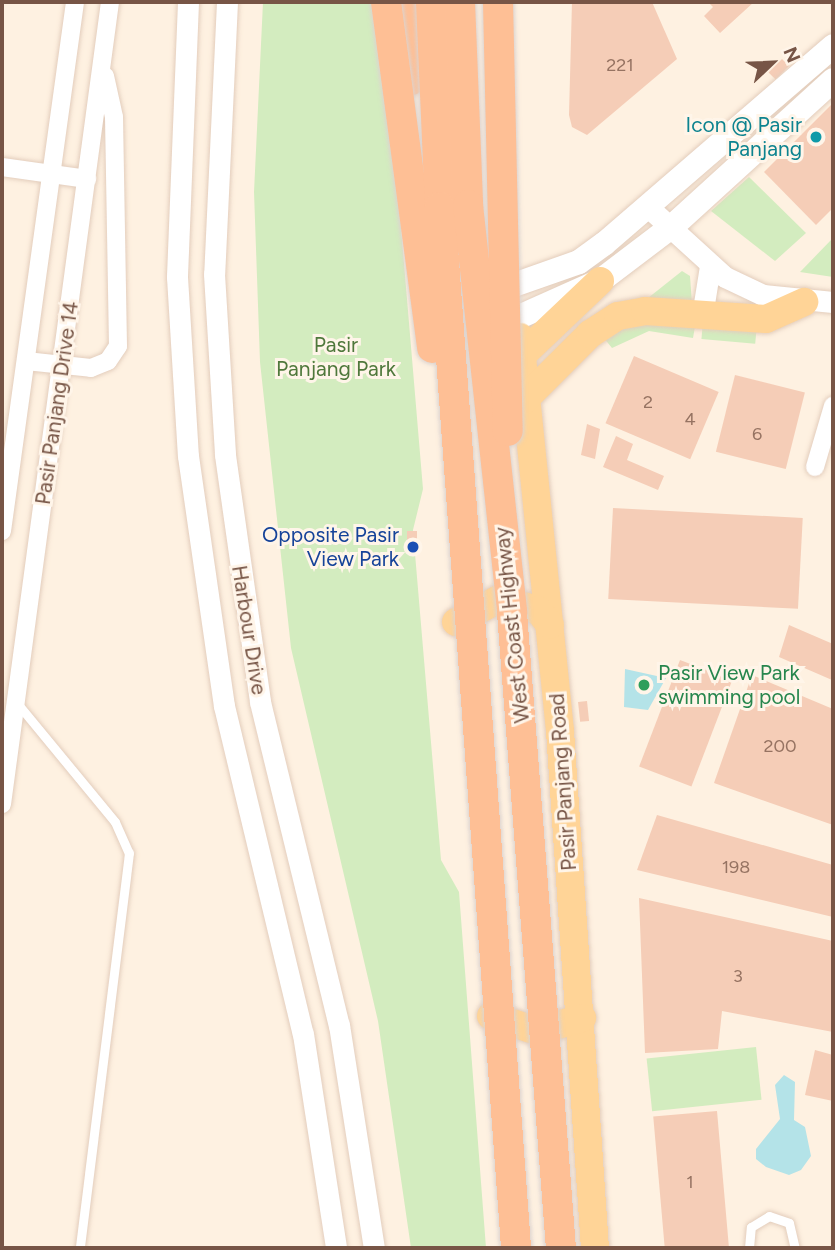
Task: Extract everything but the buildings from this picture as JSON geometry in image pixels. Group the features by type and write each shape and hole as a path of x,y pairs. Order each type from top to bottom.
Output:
{"highway":[{"path":"386,2 463,616"},
{"path":"402,2 431,284"},
{"name":"West Coast Highway","path":"431,2 463,616 516,1248"},
{"name":"West Coast Highway","path":"460,2 468,205 512,613 561,1248"},
{"path":"498,2 512,613"},
{"path":"512,2 516,282"}],"main road":[{"path":"435,339 463,305 516,282 579,262 833,46"},
{"path":"521,356 600,281 669,230 833,80"},
{"path":"431,284 463,305 519,317 600,281"},
{"name":"Pasir Panjang Road","path":"516,282 523,401 550,625 582,1018 595,1248"},
{"path":"431,284 463,616 507,1248"},
{"path":"523,401 608,321 645,311 766,320 804,302"},
{"path":"463,616 499,599 538,610 550,625"},
{"path":"491,1016 537,1031 582,1018"}],"street":[{"name":"Pasir Panjang Drive 14","path":"2,531 75,2"},
{"name":"Pasir Panjang Drive 14","path":"2,804 110,2"},
{"name":"Harbour Drive","path":"188,2 177,277 189,469 224,706 303,1034 336,1248"},
{"name":"Harbour Drive","path":"227,2 214,274 228,481 260,702 339,1025 374,1248"},
{"path":"26,361 91,368 108,362 118,346 114,117 102,59"},
{"path":"2,167 87,179"},
{"path":"647,206 669,230 710,266 763,295 804,302 833,302"},
{"path":"702,316 710,266"},
{"path":"815,467 833,406"}],"lane":[{"path":"16,701 115,822 129,853 80,1248"},
{"path":"749,1248 751,1227 769,1216 789,1223 795,1248"}],"green space":[{"name":"Pasir Panjang Park","path":"263,2 382,2 423,489 413,530 441,860 459,892 486,1248 411,1248 378,1021 291,648 260,362 254,192"},
{"path":"749,177 806,233 775,261 711,211"},
{"path":"833,239 833,277 800,272 831,240"},
{"path":"682,271 690,276 692,304 643,302"},
{"path":"622,321 696,321 693,338 649,331 612,348 599,332"},
{"path":"703,321 757,326 755,344 701,339"},
{"path":"756,1047 762,1100 652,1111 647,1058"}],"water":[{"name":"Pasir View Park swimming pool","path":"625,669 666,678 648,710 624,707"},
{"path":"784,1075 795,1082 794,1120 805,1127 811,1156 801,1170 789,1175 766,1167 756,1159 756,1149 780,1119 775,1085"}],"place":[{"name":"Icon @ Pasir Panjang","path":"816,137"},
{"name":"Opposite Pasir View Park","path":"413,547"},
{"name":"Pasir View Park swimming pool","path":"644,685"}]}
